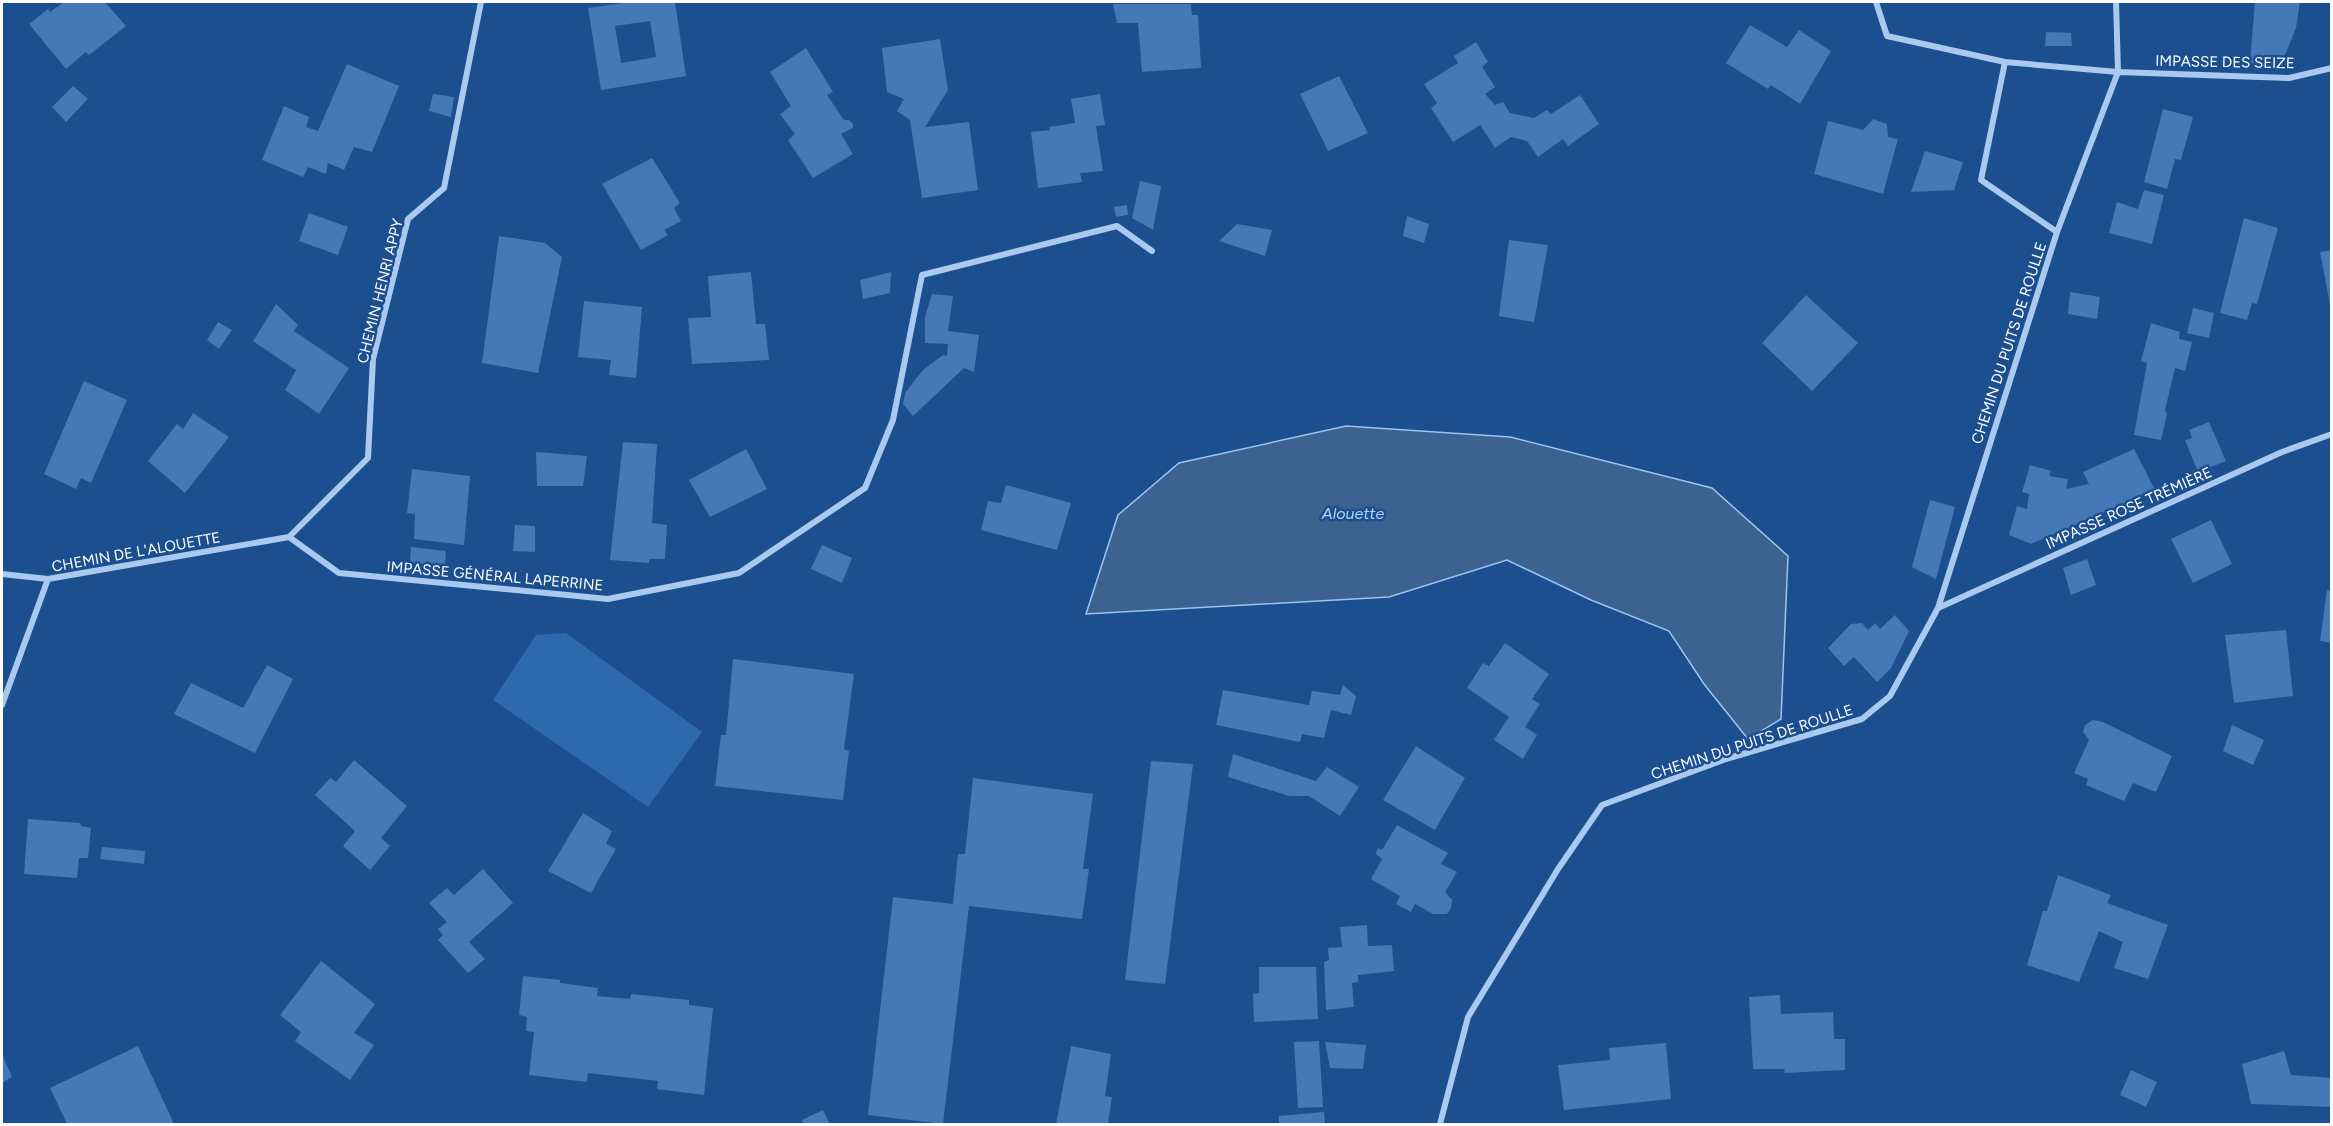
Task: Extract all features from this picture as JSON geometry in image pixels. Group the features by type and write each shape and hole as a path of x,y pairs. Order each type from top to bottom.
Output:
{"street":[{"name":"CHEMIN HENRI APPY","path":"289,537 368,458 372,359 408,219 444,188 481,2"},
{"name":"IMPASSE DES SEIZE","path":"1876,2 1887,36 2005,62 2118,72 2289,78 2331,68"},
{"name":"CHEMIN DU PUITS DE ROULLE","path":"1440,1125 1467,1017 1558,869 1602,805 1726,759 1862,719 1890,696 1938,608 2057,232 2118,72 2116,2"},
{"path":"2005,62 1981,180 2057,232"},
{"name":"IMPASSE GÉNÉRAL LAPERRINE","path":"289,537 339,573 608,599 739,573 865,488 893,420 922,274 1117,226 1152,251"},
{"name":"IMPASSE ROSE TRÉMIÈRE","path":"1938,608 2282,452 2331,434"},
{"name":"CHEMIN DE L'ALOUETTE","path":"2,705 48,579 289,537"},
{"path":"2,574 48,579"}],"shaded area":[{"path":"566,633 702,732 648,807 493,700 536,635"}],"water":[{"name":"Alouette","path":"1346,426 1510,437 1712,488 1788,556 1781,719 1748,739 1704,684 1669,631 1591,600 1507,560 1389,597 1086,614 1118,515 1179,463"}],"building":[{"path":"64,2 105,2 126,26 89,55 86,52 66,69 29,24 48,9 50,12"},
{"path":"630,2 675,2 686,76 601,90 588,8","holes":["650,21 656,57 621,63 615,26"]},
{"path":"2255,2 2300,2 2296,28 2281,65 2250,63"},
{"path":"1113,4 1191,4 1192,15 1198,15 1201,68 1142,72 1138,23 1117,23"},
{"path":"1750,25 1787,47 1799,30 1831,51 1800,104 1771,85 1768,89 1726,63"},
{"path":"2046,32 2071,33 2072,46 2045,46"},
{"path":"940,39 948,90 925,127 969,122 978,190 922,198 910,120 897,111 904,99 887,92 882,48"},
{"path":"1476,42 1488,62 1482,67 1495,87 1485,94 1495,105 1503,102 1510,113 1534,118 1547,110 1551,114 1580,95 1599,124 1568,146 1563,139 1538,157 1527,141 1511,137 1495,148 1480,125 1453,142 1431,108 1437,103 1424,84 1458,63 1454,56"},
{"path":"806,48 833,92 827,95 844,120 849,120 853,124 853,128 841,134 853,154 813,178 788,140 795,134 780,114 791,106 770,72"},
{"path":"347,64 399,86 372,152 354,147 344,170 328,163 326,174 308,167 303,177 262,160 284,106 309,117 306,127 318,131"},
{"path":"1339,76 1368,133 1328,151 1300,94"},
{"path":"73,86 88,99 66,122 52,107"},
{"path":"433,94 454,97 451,117 429,111"},
{"path":"1100,94 1105,125 1096,126 1103,171 1080,173 1082,182 1038,188 1031,132 1050,130 1049,127 1075,123 1071,99"},
{"path":"2163,109 2193,117 2181,160 2175,159 2167,189 2144,182"},
{"path":"1873,119 1887,124 1888,137 1898,139 1883,194 1814,174 1828,121 1863,130"},
{"path":"1925,151 1963,162 1954,190 1911,192"},
{"path":"652,158 680,203 674,208 681,221 664,230 668,235 641,250 602,184"},
{"path":"1140,181 1161,186 1153,230 1132,218"},
{"path":"2144,190 2164,195 2152,244 2109,233 2117,202 2138,209"},
{"path":"1127,205 1128,215 1116,217 1114,207"},
{"path":"309,213 348,227 338,255 299,241"},
{"path":"1407,216 1429,224 1424,243 1403,236"},
{"path":"2244,218 2278,228 2257,304 2252,303 2247,320 2220,313"},
{"path":"1237,224 1272,230 1265,256 1219,241"},
{"path":"499,236 545,243 562,257 538,373 482,363"},
{"path":"1509,240 1548,245 1534,322 1499,316"},
{"path":"2332,250 2332,304 2330,304 2320,252"},
{"path":"751,272 756,324 765,324 769,360 692,364 688,318 711,317 708,276"},
{"path":"891,272 890,293 863,299 860,280"},
{"path":"2070,292 2100,297 2097,319 2068,314"},
{"path":"932,294 953,296 948,331 979,335 974,372 964,368 913,416 903,404 905,393 923,370 943,355 947,356 948,344 925,343 925,317"},
{"path":"1806,295 1858,343 1812,391 1762,343"},
{"path":"584,301 642,307 636,378 609,375 611,360 578,357"},
{"path":"276,304 298,325 294,331 349,368 319,414 285,390 296,370 253,341"},
{"path":"2193,308 2214,313 2209,338 2187,333"},
{"path":"218,322 232,330 219,349 207,340"},
{"path":"2151,323 2180,332 2179,339 2192,342 2185,371 2175,368 2161,440 2134,435 2147,363 2141,361"},
{"path":"84,381 127,400 91,483 81,478 76,489 44,474"},
{"path":"193,413 229,437 185,493 148,461 177,424 183,429"},
{"path":"2209,422 2226,461 2198,472 2185,440 2192,438 2189,430"},
{"path":"623,442 657,444 652,523 667,525 665,559 649,559 649,563 610,560"},
{"path":"746,449 767,489 710,517 689,480"},
{"path":"2134,449 2155,490 2031,544 2009,535 2017,506 2027,509 2029,494 2022,492 2030,465 2051,471 2049,476 2068,479 2066,489 2089,484 2083,472"},
{"path":"536,452 587,456 583,486 537,486"},
{"path":"412,469 470,476 464,545 414,539 415,514 407,513"},
{"path":"1006,485 1071,503 1057,550 981,530 988,501 1001,503"},
{"path":"1930,500 1955,507 1936,579 1912,567"},
{"path":"2211,520 2232,564 2193,583 2171,539"},
{"path":"515,525 535,526 535,552 513,551"},
{"path":"822,545 852,558 842,583 811,569"},
{"path":"411,547 446,551 445,568 410,562"},
{"path":"2087,559 2096,585 2071,595 2063,568"},
{"path":"2327,590 2332,591 2332,643 2320,641"},
{"path":"1895,615 1909,631 1891,668 1877,682 1854,657 1844,666 1828,648 1851,624 1862,623 1868,630 1875,623 1880,629"},
{"path":"2286,630 2293,696 2234,703 2225,635"},
{"path":"1505,643 1549,674 1532,699 1540,704 1525,727 1537,735 1523,759 1494,740 1509,717 1467,688 1483,663 1489,666"},
{"path":"733,659 854,674 844,749 849,751 843,800 715,786 721,735 726,735"},
{"path":"267,665 293,679 255,753 174,714 191,683 243,708"},
{"path":"1343,685 1356,696 1351,715 1331,710 1324,738 1302,734 1300,742 1216,725 1223,690 1309,705 1312,691 1340,695"},
{"path":"2093,720 2103,722 2172,756 2156,792 2133,783 2124,801 2086,785 2088,779 2074,773 2089,740 2083,732 2085,725"},
{"path":"2232,725 2264,740 2253,765 2223,751"},
{"path":"1416,746 1465,778 1435,830 1383,800"},
{"path":"1233,754 1316,781 1327,767 1359,787 1340,816 1309,796 1289,796 1228,777"},
{"path":"354,760 407,806 381,838 390,846 370,870 343,846 355,831 315,795 330,778 336,782"},
{"path":"1151,761 1193,764 1165,984 1125,980"},
{"path":"973,778 1093,794 1083,869 1089,869 1082,919 969,906 943,1124 868,1115 893,897 953,904 958,854 965,854"},
{"path":"583,813 612,831 606,844 616,849 591,893 548,871"},
{"path":"28,819 80,823 81,826 91,828 88,858 79,858 77,878 24,874"},
{"path":"1397,825 1448,853 1441,864 1457,872 1445,892 1452,900 1447,914 1433,914 1415,904 1411,912 1396,904 1400,896 1371,879 1382,859 1376,854 1378,848 1382,850"},
{"path":"102,847 145,851 144,864 100,859"},
{"path":"483,869 513,903 469,942 485,959 468,973 438,940 443,935 438,929 447,922 429,903 447,888 454,895"},
{"path":"2058,875 2111,895 2107,903 2168,925 2148,979 2114,968 2123,942 2099,931 2079,982 2027,965 2043,911 2047,911"},
{"path":"1367,925 1368,946 1392,945 1394,971 1358,975 1358,982 1352,983 1354,1007 1326,1010 1324,962 1329,960 1328,948 1342,947 1340,927"},
{"path":"321,961 375,1004 354,1033 374,1045 350,1080 295,1041 301,1032 280,1015"},
{"path":"1259,967 1316,967 1318,1019 1254,1022 1253,994 1259,993"},
{"path":"523,976 560,980 560,983 598,988 597,996 630,999 631,994 689,1000 689,1005 713,1008 704,1095 657,1089 658,1081 588,1073 587,1082 529,1075 534,1032 526,1031 527,1017 519,1015"},
{"path":"1780,995 1781,1014 1833,1012 1834,1039 1845,1039 1845,1070 1784,1073 1785,1069 1753,1069 1749,997"},
{"path":"1319,1041 1323,1107 1298,1108 1294,1042"},
{"path":"1325,1042 1366,1045 1363,1069 1330,1068"},
{"path":"1666,1043 1671,1099 1564,1110 1558,1065 1610,1060 1609,1048"},
{"path":"138,1046 174,1124 67,1124 50,1088"},
{"path":"1071,1046 1111,1054 1105,1096 1112,1097 1108,1124 1056,1124"},
{"path":"2284,1051 2291,1075 2332,1078 2332,1107 2251,1104 2242,1064"},
{"path":"2,1054 12,1077 2,1083"},
{"path":"2131,1070 2157,1082 2146,1107 2120,1095"},
{"path":"823,1110 830,1124 804,1124 802,1120"},
{"path":"1324,1112 1325,1124 1279,1124 1279,1116"}]}
